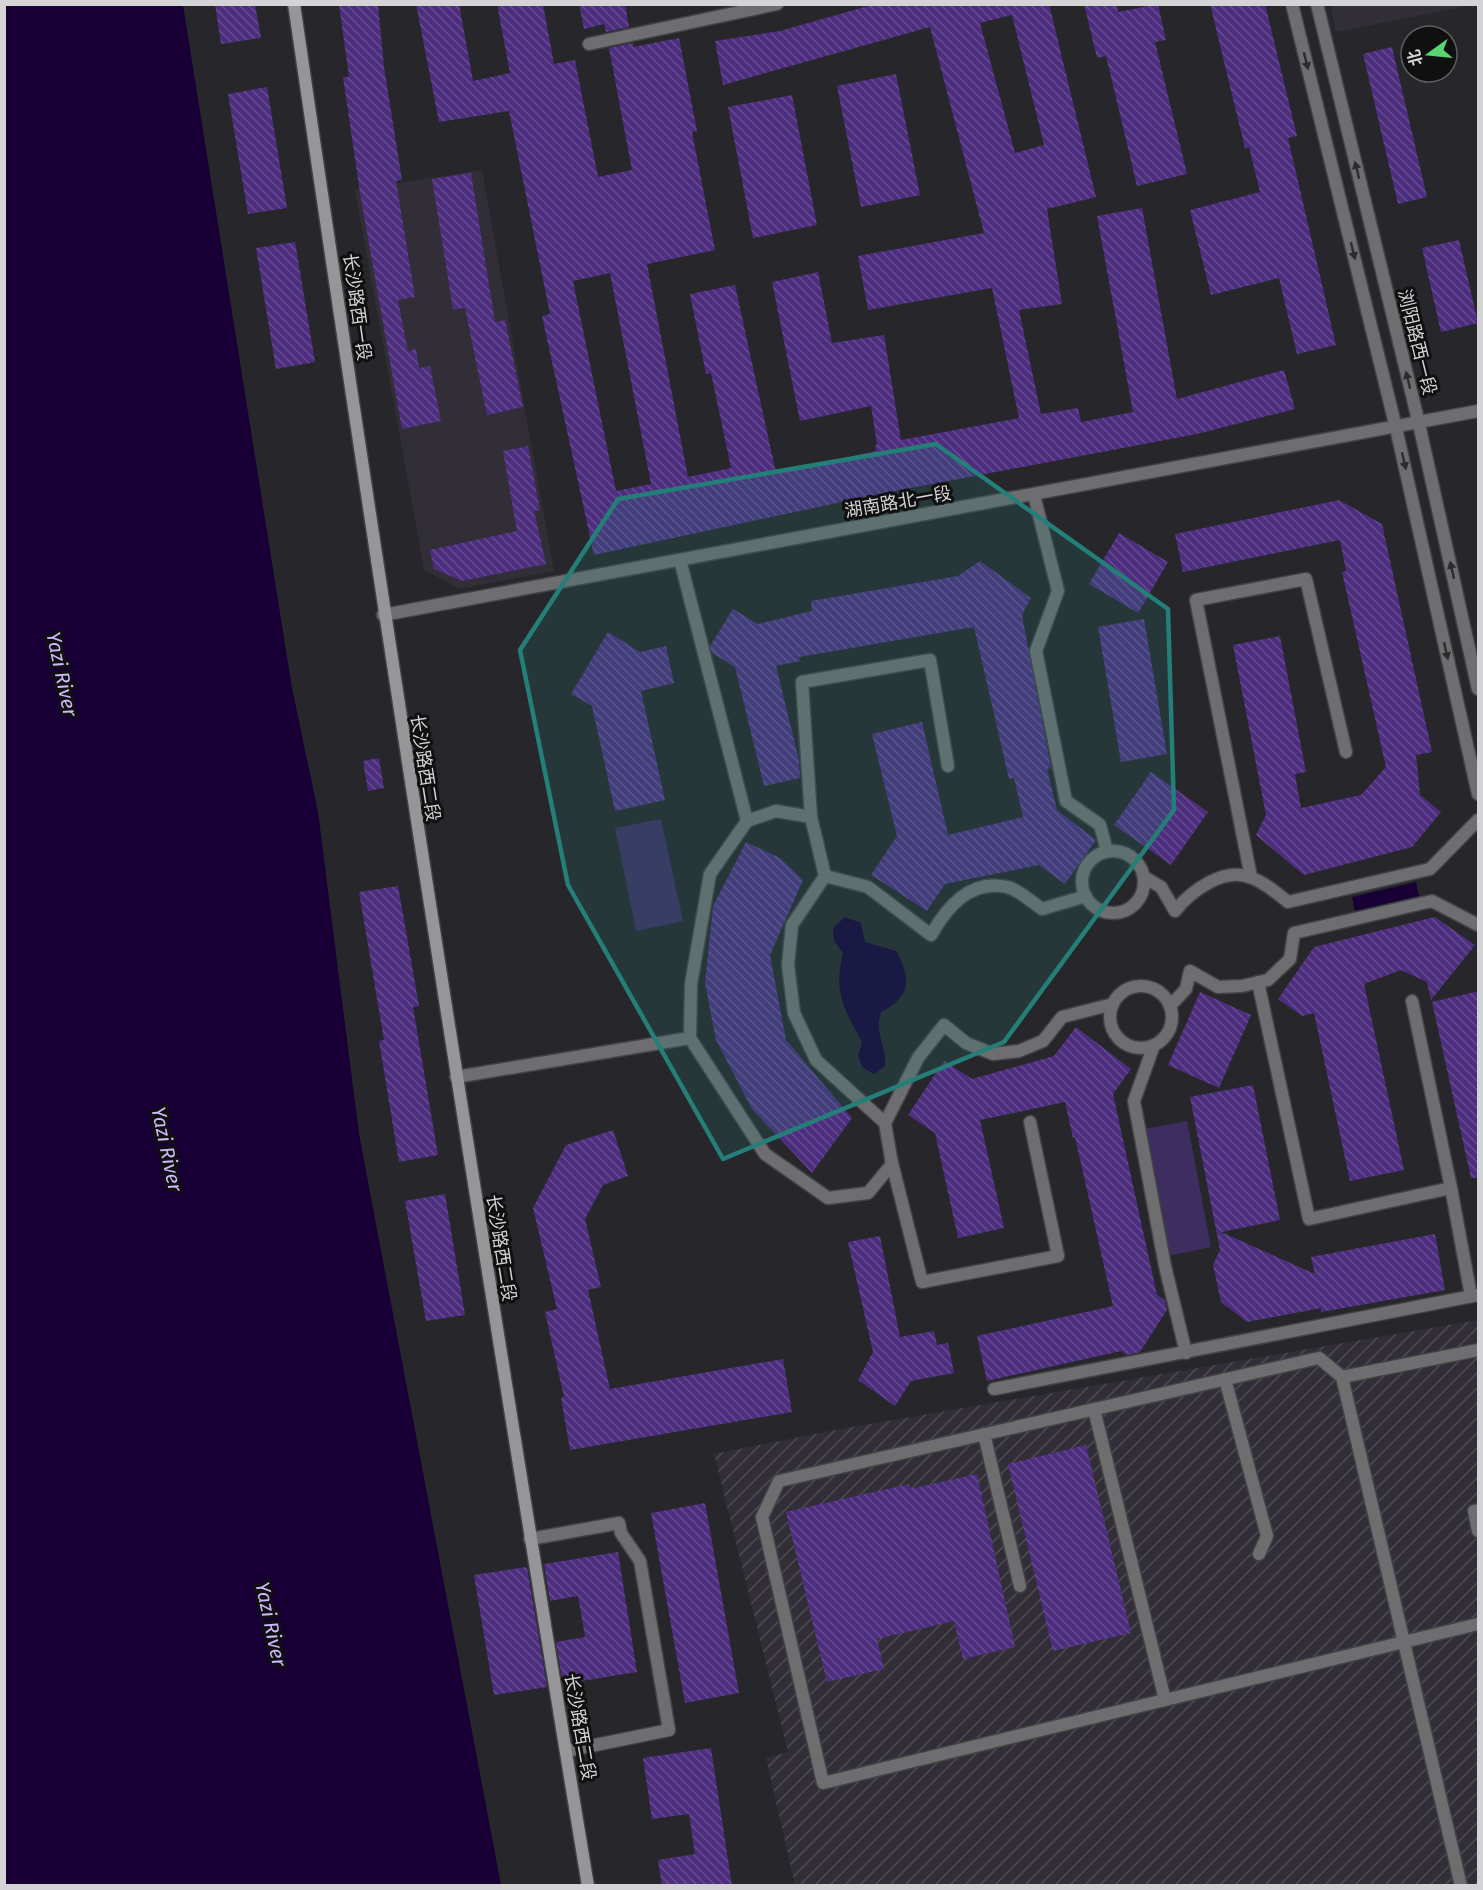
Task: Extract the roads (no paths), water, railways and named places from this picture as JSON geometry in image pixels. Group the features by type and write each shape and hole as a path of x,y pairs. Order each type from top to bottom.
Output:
{"main road":[{"name":"长沙路西一段","path":"294,4 383,615"},
{"name":"长沙路西二段","path":"383,615 530,1539 588,1886"}],"street":[{"path":"589,44 777,4"},
{"path":"1292,4 1396,428 1479,794"},
{"name":"浏阳路西一段","path":"1317,4 1419,424 1479,689"},
{"name":"湖南路北一段","path":"383,615 1419,424 1479,411"},
{"path":"1034,495 1058,591 1036,651 1066,801 1100,825 1107,851"},
{"path":"680,560 747,821"},
{"path":"1251,877 1196,600 1306,579 1346,752"},
{"path":"885,1123 816,1060 795,1013 788,965 792,925 825,876 811,817 802,682 930,660 948,766"},
{"path":"811,817 776,811 747,821 710,874 691,984 690,1038 765,1154 828,1198 868,1193 892,1164"},
{"path":"1144,877 1161,887 1175,911 1188,895 1210,881 1239,875 1251,877 1288,902 1430,869 1479,820"},
{"path":"1107,851 1126,854 1140,867 1144,877 1140,896 1125,910 1105,912 1095,907 1086,896 1082,880 1085,869 1091,861 1107,851"},
{"path":"825,876 868,887 931,935 946,909 975,889 1008,886 1042,909 1086,896"},
{"path":"1170,1006 1186,990 1190,971 1218,987 1242,986 1268,980 1290,959 1293,933 1432,901 1479,925"},
{"path":"1258,982 1309,1219 1451,1188"},
{"path":"1030,1122 1058,1256 922,1282 892,1164 885,1123 918,1058 944,1025 966,1043 993,1054 1019,1051 1042,1041 1062,1017 1113,1004 1127,989 1145,986 1163,994 1170,1006 1172,1021 1169,1031 1154,1045 1134,1101 1165,1266 1186,1353"},
{"path":"994,1389 1475,1296 1412,1001"},
{"path":"1113,1004 1112,1025 1124,1042 1143,1048 1154,1045"},
{"path":"456,1077 690,1038"},
{"path":"1342,1377 1479,1350"},
{"path":"1461,1886 1405,1641 1342,1377 1319,1358 779,1481 762,1517 823,1783 1405,1641 1479,1624"},
{"path":"1225,1379 1267,1536 1259,1554"},
{"path":"1094,1409 1165,1700"},
{"path":"984,1434 1020,1586"},
{"path":"1479,1510 1474,1511 1479,1531"},
{"path":"530,1539 619,1523 621,1533 640,1561 669,1730 566,1751"}],"water":[{"name":"Yazi River","path":"5,4 183,5 292,688 318,812 359,1134 501,1885 5,1885"},
{"path":"1416,882 1419,896 1355,911 1352,897"},
{"path":"845,917 861,923 865,942 896,951 905,970 906,986 903,993 898,1000 881,1012 879,1028 885,1066 874,1074 862,1067 858,1056 862,1042 845,1010 840,990 839,979 843,953 834,941 833,928"}]}
